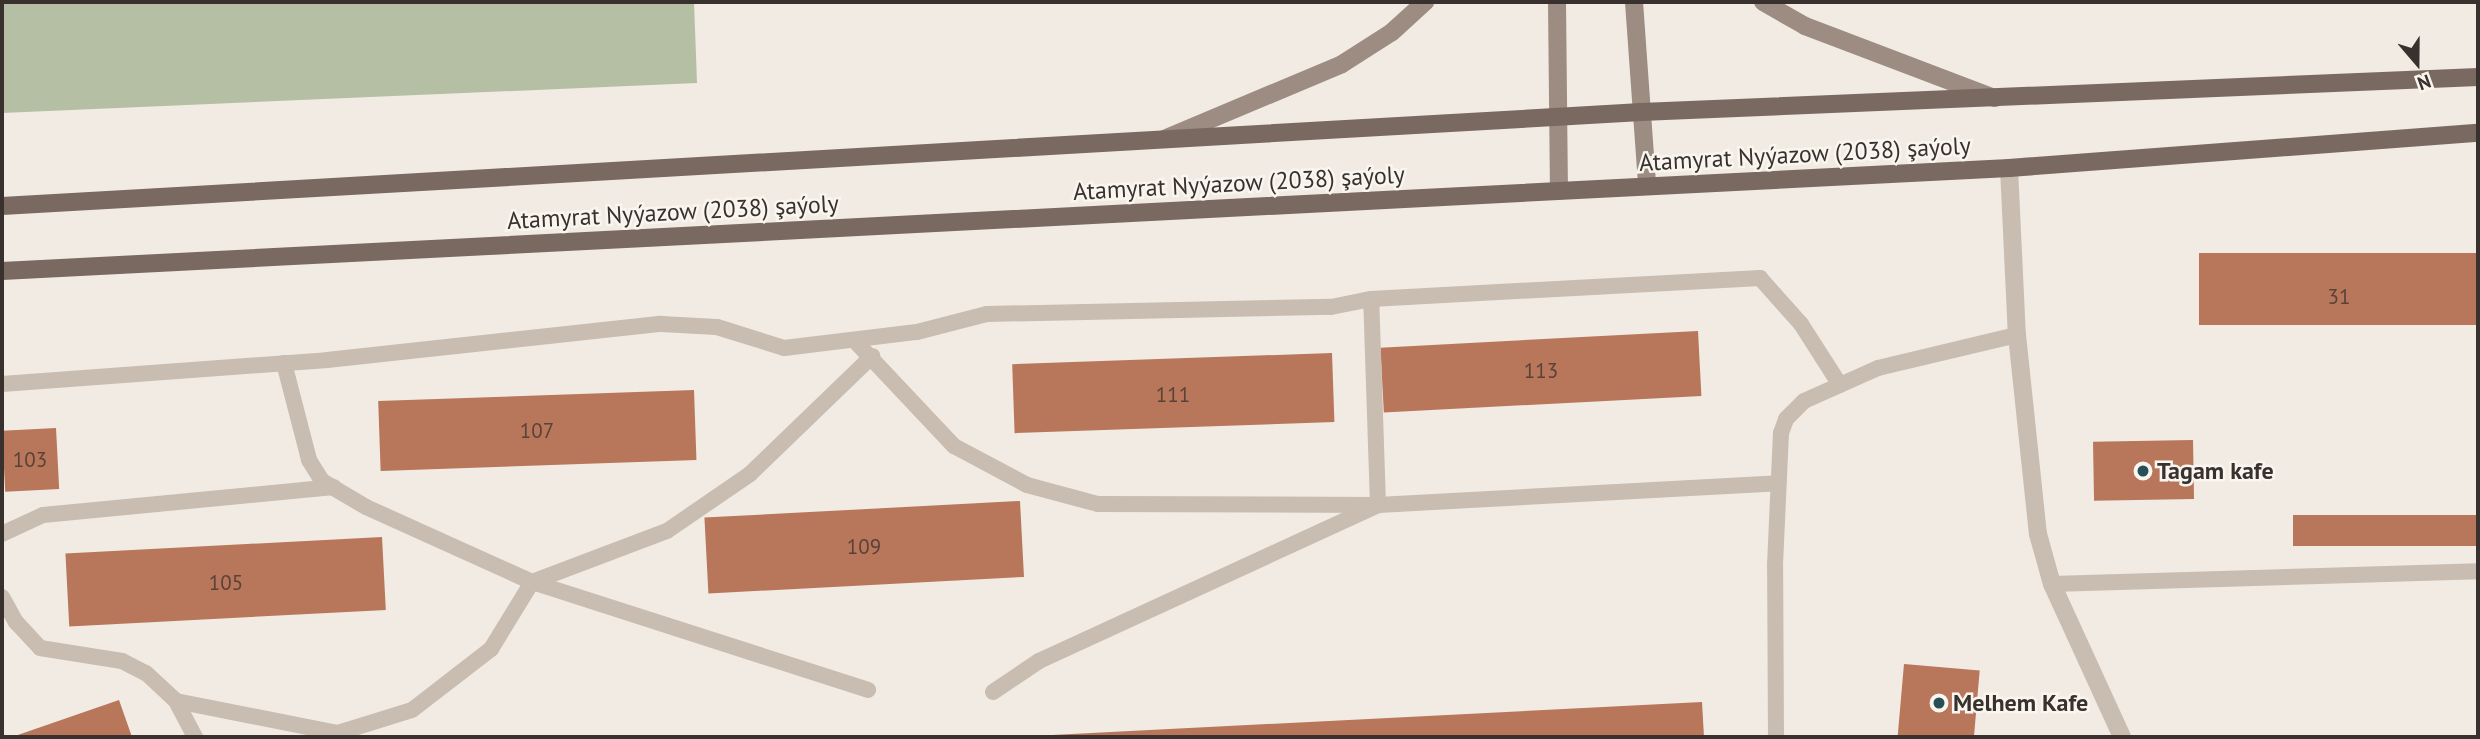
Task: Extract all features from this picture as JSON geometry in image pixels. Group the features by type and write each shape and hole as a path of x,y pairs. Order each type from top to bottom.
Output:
{"main road":[{"path":"1163,139 1342,64 1392,32 1425,2"},
{"path":"1557,2 1559,191"},
{"path":"1634,2 1647,186"},
{"path":"1763,2 1805,26 2001,100"},
{"name":"Atamyrat Nyýazow (2038) şaýoly","path":"2,206 1163,139 1557,121 1641,113 2001,100 2478,77"},
{"name":"Atamyrat Nyýazow (2038) şaýoly","path":"2,271 2009,168 2478,133"}],"street":[{"path":"2009,168 2017,335 2038,534 2052,584 2122,737"}],"lane":[{"path":"2,384 284,363 661,324 717,327 785,348 917,332 987,314 1331,307 1371,299 1760,278 1801,324 1840,385"},
{"path":"1371,299 1378,505"},
{"path":"1776,737 1778,482 1786,419 1804,401 1878,368 2017,335"},
{"path":"854,340 872,356 916,411 954,446 1027,485 1098,504 1378,505 1778,482"},
{"path":"176,701 338,733 412,710 491,649 532,582 667,531 750,474 872,356"},
{"path":"284,363 309,460 322,481 456,551 532,582 868,690"},
{"path":"2,534 43,514 334,487"},
{"path":"993,692 1039,662 1378,505"},
{"path":"2052,584 2478,571"},
{"path":"2,597 16,622 40,648 122,662 146,673 176,701 195,737"}],"green space":[{"path":"2,2 694,2 697,83 2,113"}],"building":[{"path":"2199,253 2478,253 2478,325 2199,325"},
{"path":"1698,331 1701,396 1384,413 1380,348"},
{"path":"1332,353 1334,422 1015,433 1012,364"},
{"path":"694,390 696,460 381,471 378,401"},
{"path":"56,428 59,489 5,492 2,431"},
{"name":"Tagam kafe","path":"2193,440 2194,499 2094,501 2093,442"},
{"path":"1020,501 1024,577 708,593 704,518"},
{"path":"2293,515 2478,515 2478,546 2293,546"},
{"path":"382,537 386,610 69,626 65,554"},
{"name":"Melhem Kafe","path":"1904,664 1980,671 1974,737 1898,737"},
{"path":"119,700 132,737 12,737"},
{"path":"1702,702 1704,737 1052,737 1052,735"}],"place":[{"name":"Tagam kafe","path":"2143,471"},
{"name":"Melhem Kafe","path":"1939,703"}]}
